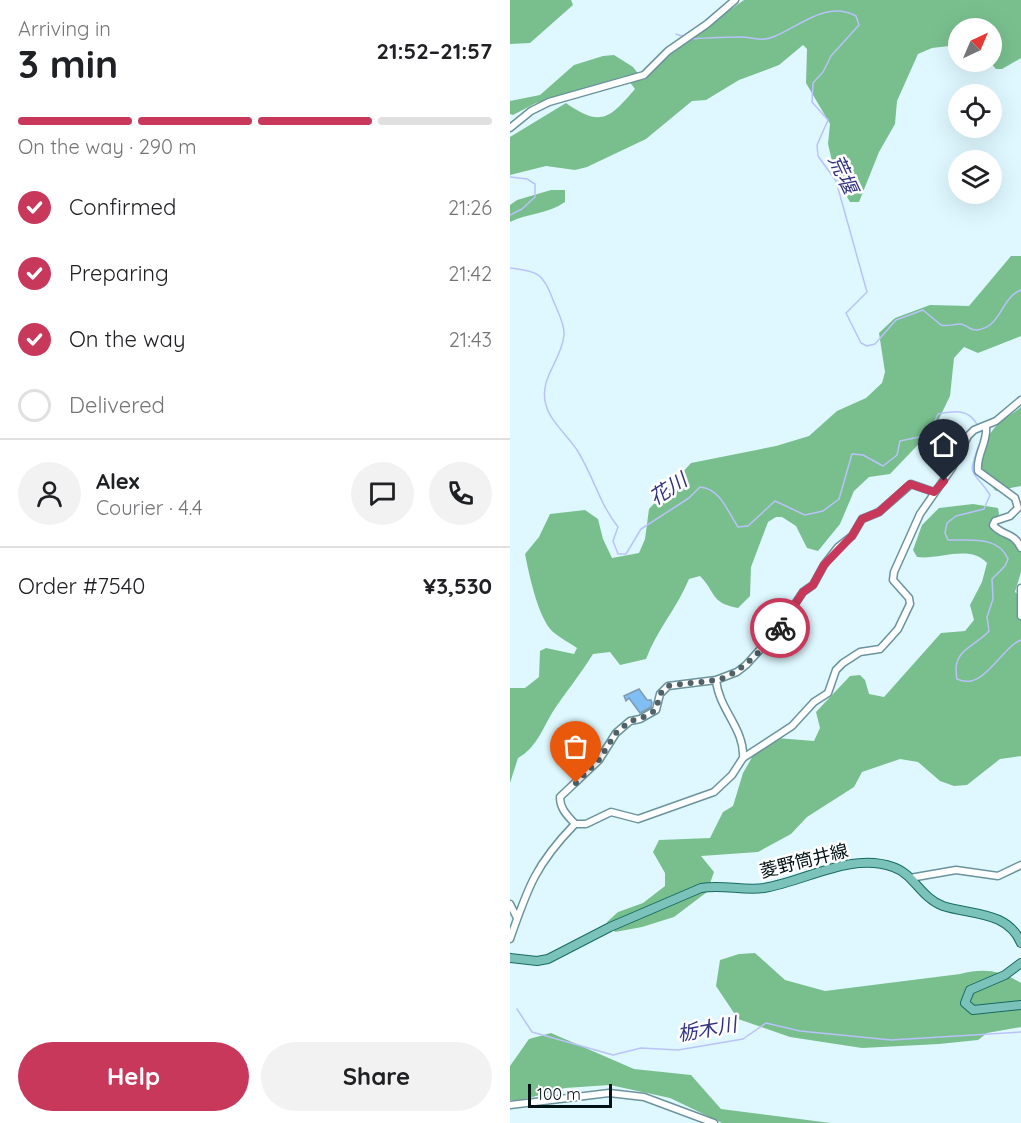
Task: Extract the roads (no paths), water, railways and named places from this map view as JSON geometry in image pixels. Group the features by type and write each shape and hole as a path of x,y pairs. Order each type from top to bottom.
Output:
{"main road":[{"name":"菱野筒井線","path":"510,958 537,961 548,959 610,927 690,892 707,887 762,888 868,862 893,867 910,878 933,901 1004,921 1016,932 1021,943"},
{"path":"1021,963 1005,975 970,990 964,1003 973,1011 1021,1005"}],"street":[{"path":"510,128 531,111 549,102 644,75 668,51 707,24 735,0"},
{"path":"510,939 535,874 551,849 575,824 585,824 611,812 638,819 700,798 722,786 743,758 792,726 814,702 828,693 836,670 849,658 860,652 880,649 898,629 910,604 909,598 893,580 894,572 920,514 952,468 968,436 974,430 986,426 1021,400"},
{"path":"986,426 986,440 977,459 978,471 1015,498 1018,507 1010,516 995,521 993,525 997,530 1013,536 1021,548"},
{"path":"575,824 563,811 560,797 599,760 616,733 630,721 640,719 656,710 660,694 668,686 716,680 737,672 776,632 803,592 813,585 824,565 852,536 862,519 879,512 910,484 934,492"},
{"path":"1021,588 1021,616"},
{"path":"716,680 720,701 735,725 744,746 743,758"},
{"path":"910,878 956,870 998,876 1021,865"},
{"path":"510,904 517,918"},
{"path":"510,1105 609,1093 644,1097 714,1123"}],"waterway":[{"name":"荒堰","path":"689,39 741,37 765,39 783,33 823,13 834,11 856,16 859,25 831,56 823,72 813,83 812,102 828,120 817,145 818,156 836,181 867,292 846,313 861,343 867,346 875,344 896,320 923,310 941,325 962,324 975,330 985,328 996,318 1009,299 1021,290"},
{"name":"荒堰","path":"676,34 685,37"},
{"name":"花川","path":"510,177 527,179 535,184 535,197 522,209 510,215"},
{"name":"花川","path":"510,268 538,275 546,284 560,317 564,335 545,387 546,405 555,423 577,450 611,518 618,527 613,541 618,554 626,554 641,529 689,498 700,487 718,496 738,527 748,526 775,501 805,515 823,511 839,499 852,454 863,455 883,466 897,455 900,441 928,435 938,414 961,412 970,416 978,426"},
{"name":"花川","path":"979,445 972,469 990,495 984,509 956,516 947,523 945,533 948,540 974,540 990,543 1003,551 1008,559 1005,566 992,579 993,599 987,617 989,631 961,655 957,661 957,679 975,680 1021,640"},
{"name":"栃木川","path":"517,1009 532,1032 613,1055 641,1048 678,1050 743,1039 766,1023 800,1031 891,1040 1021,1032"}]}
